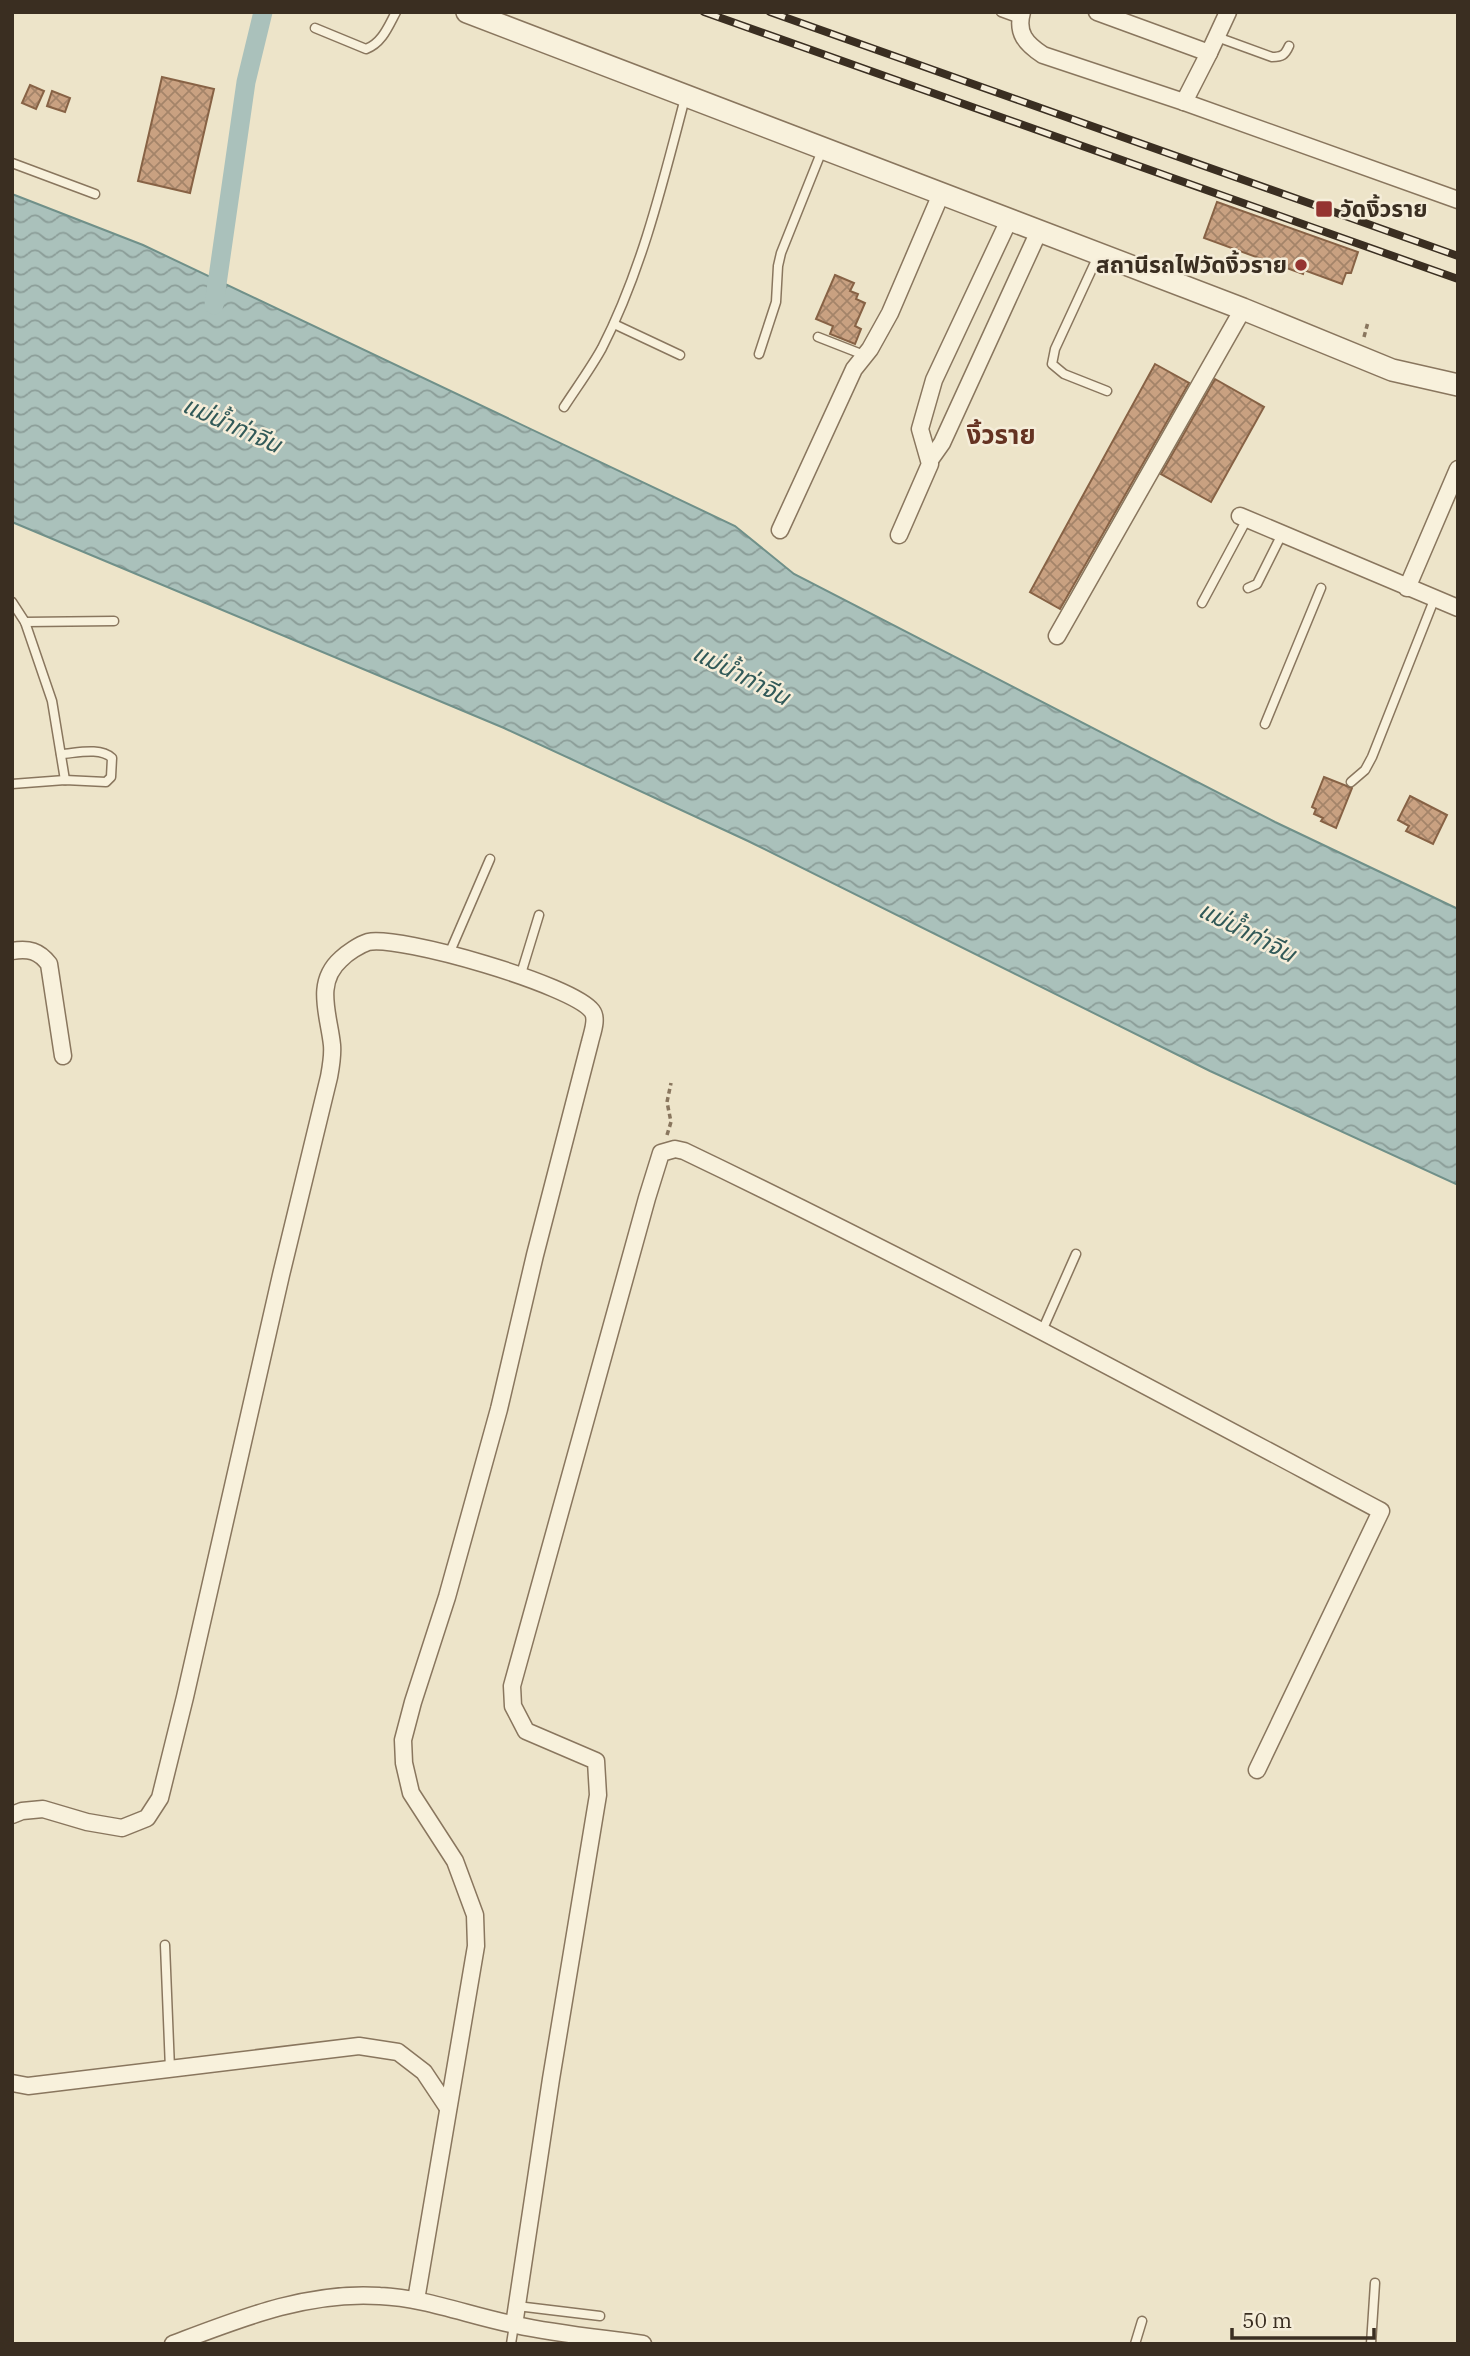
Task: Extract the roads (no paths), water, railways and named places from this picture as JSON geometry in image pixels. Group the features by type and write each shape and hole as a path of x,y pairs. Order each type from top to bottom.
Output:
{"street":[{"path":"467,12 1243,309 1392,370 1458,385"},
{"path":"1098,12 1209,52"},
{"path":"1184,102 1228,12"},
{"path":"1021,16 1021,32 1024,38 1028,45 1043,55 1184,102 1458,200"},
{"path":"780,530 855,369 870,349 890,313 942,194"},
{"path":"930,460 920,429 934,380 1009,220"},
{"path":"899,535 930,460 942,443 1039,231"},
{"path":"1057,636 1243,309"},
{"path":"1407,588 1458,469"},
{"path":"1243,518 1282,534 1333,561 1458,608"},
{"path":"12,1815 43,1809 87,1822 122,1828 147,1818 160,1798 186,1697 284,1262 330,1077 332,1055 325,1003 326,982 340,960 368,942 390,943 455,955 566,994 591,1010 594,1017 590,1042 535,1255 499,1409 447,1597 412,1702 403,1740 404,1763 411,1793 455,1861 475,1915 476,1945 415,2300"},
{"path":"12,951 24,949 40,953 49,964 63,1056"},
{"path":"514,2325 598,1794 596,1761 526,1731 513,1706 512,1686 661,1153 675,1149 684,1151 767,1191 1042,1331 1381,1511 1257,1770"},
{"path":"12,2084 28,2086 359,2046 398,2052 424,2072 448,2108"},
{"path":"173,2344 282,2305 337,2297 379,2295 415,2300 514,2325 643,2344"}],"lane":[{"path":"315,28 366,49 375,46 381,39 396,12"},
{"path":"1001,12 1021,16"},
{"path":"1217,37 1272,57 1280,57 1286,53 1289,46"},
{"path":"564,407 601,350 614,324 649,228 685,95"},
{"path":"759,354 776,302 781,253 823,149"},
{"path":"12,163 95,194"},
{"path":"1099,254 1055,349 1052,364 1064,374 1107,391"},
{"path":"614,324 680,355"},
{"path":"818,337 863,355"},
{"path":"1202,603 1243,518"},
{"path":"1248,588 1257,584 1282,534"},
{"path":"1265,724 1321,588"},
{"path":"1351,782 1365,770 1377,747 1434,600"},
{"path":"12,602 26,622 52,701 65,780"},
{"path":"26,622 114,621"},
{"path":"12,785 65,780 106,782 112,773 112,758 107,754 61,754"},
{"path":"455,955 490,859"},
{"path":"520,977 539,915"},
{"path":"1042,1331 1076,1254"},
{"path":"165,1945 170,2069"},
{"path":"1371,2344 1375,2283"},
{"path":"517,2306 600,2316"},
{"path":"1135,2344 1142,2321"},
{"path":"511,2344 514,2325"}],"water":[{"name":"แม่น้ำท่าจีน","path":"12,194 143,245 735,526 794,574 1275,822 1458,909 1458,1185 1210,1071 748,841 504,728 12,522"}],"waterway":[{"path":"214,305 246,82 263,12"}],"railway":[{"path":"704,12 1458,279"},
{"path":"770,12 1458,256"}],"place":[{"name":"วัดงิ้วราย","path":"1324,209"},
{"name":"สถานีรถไฟวัดงิ้วราย","path":"1301,265"}],"district":[{"name":"งิ้วราย","path":"1001,435"}]}
